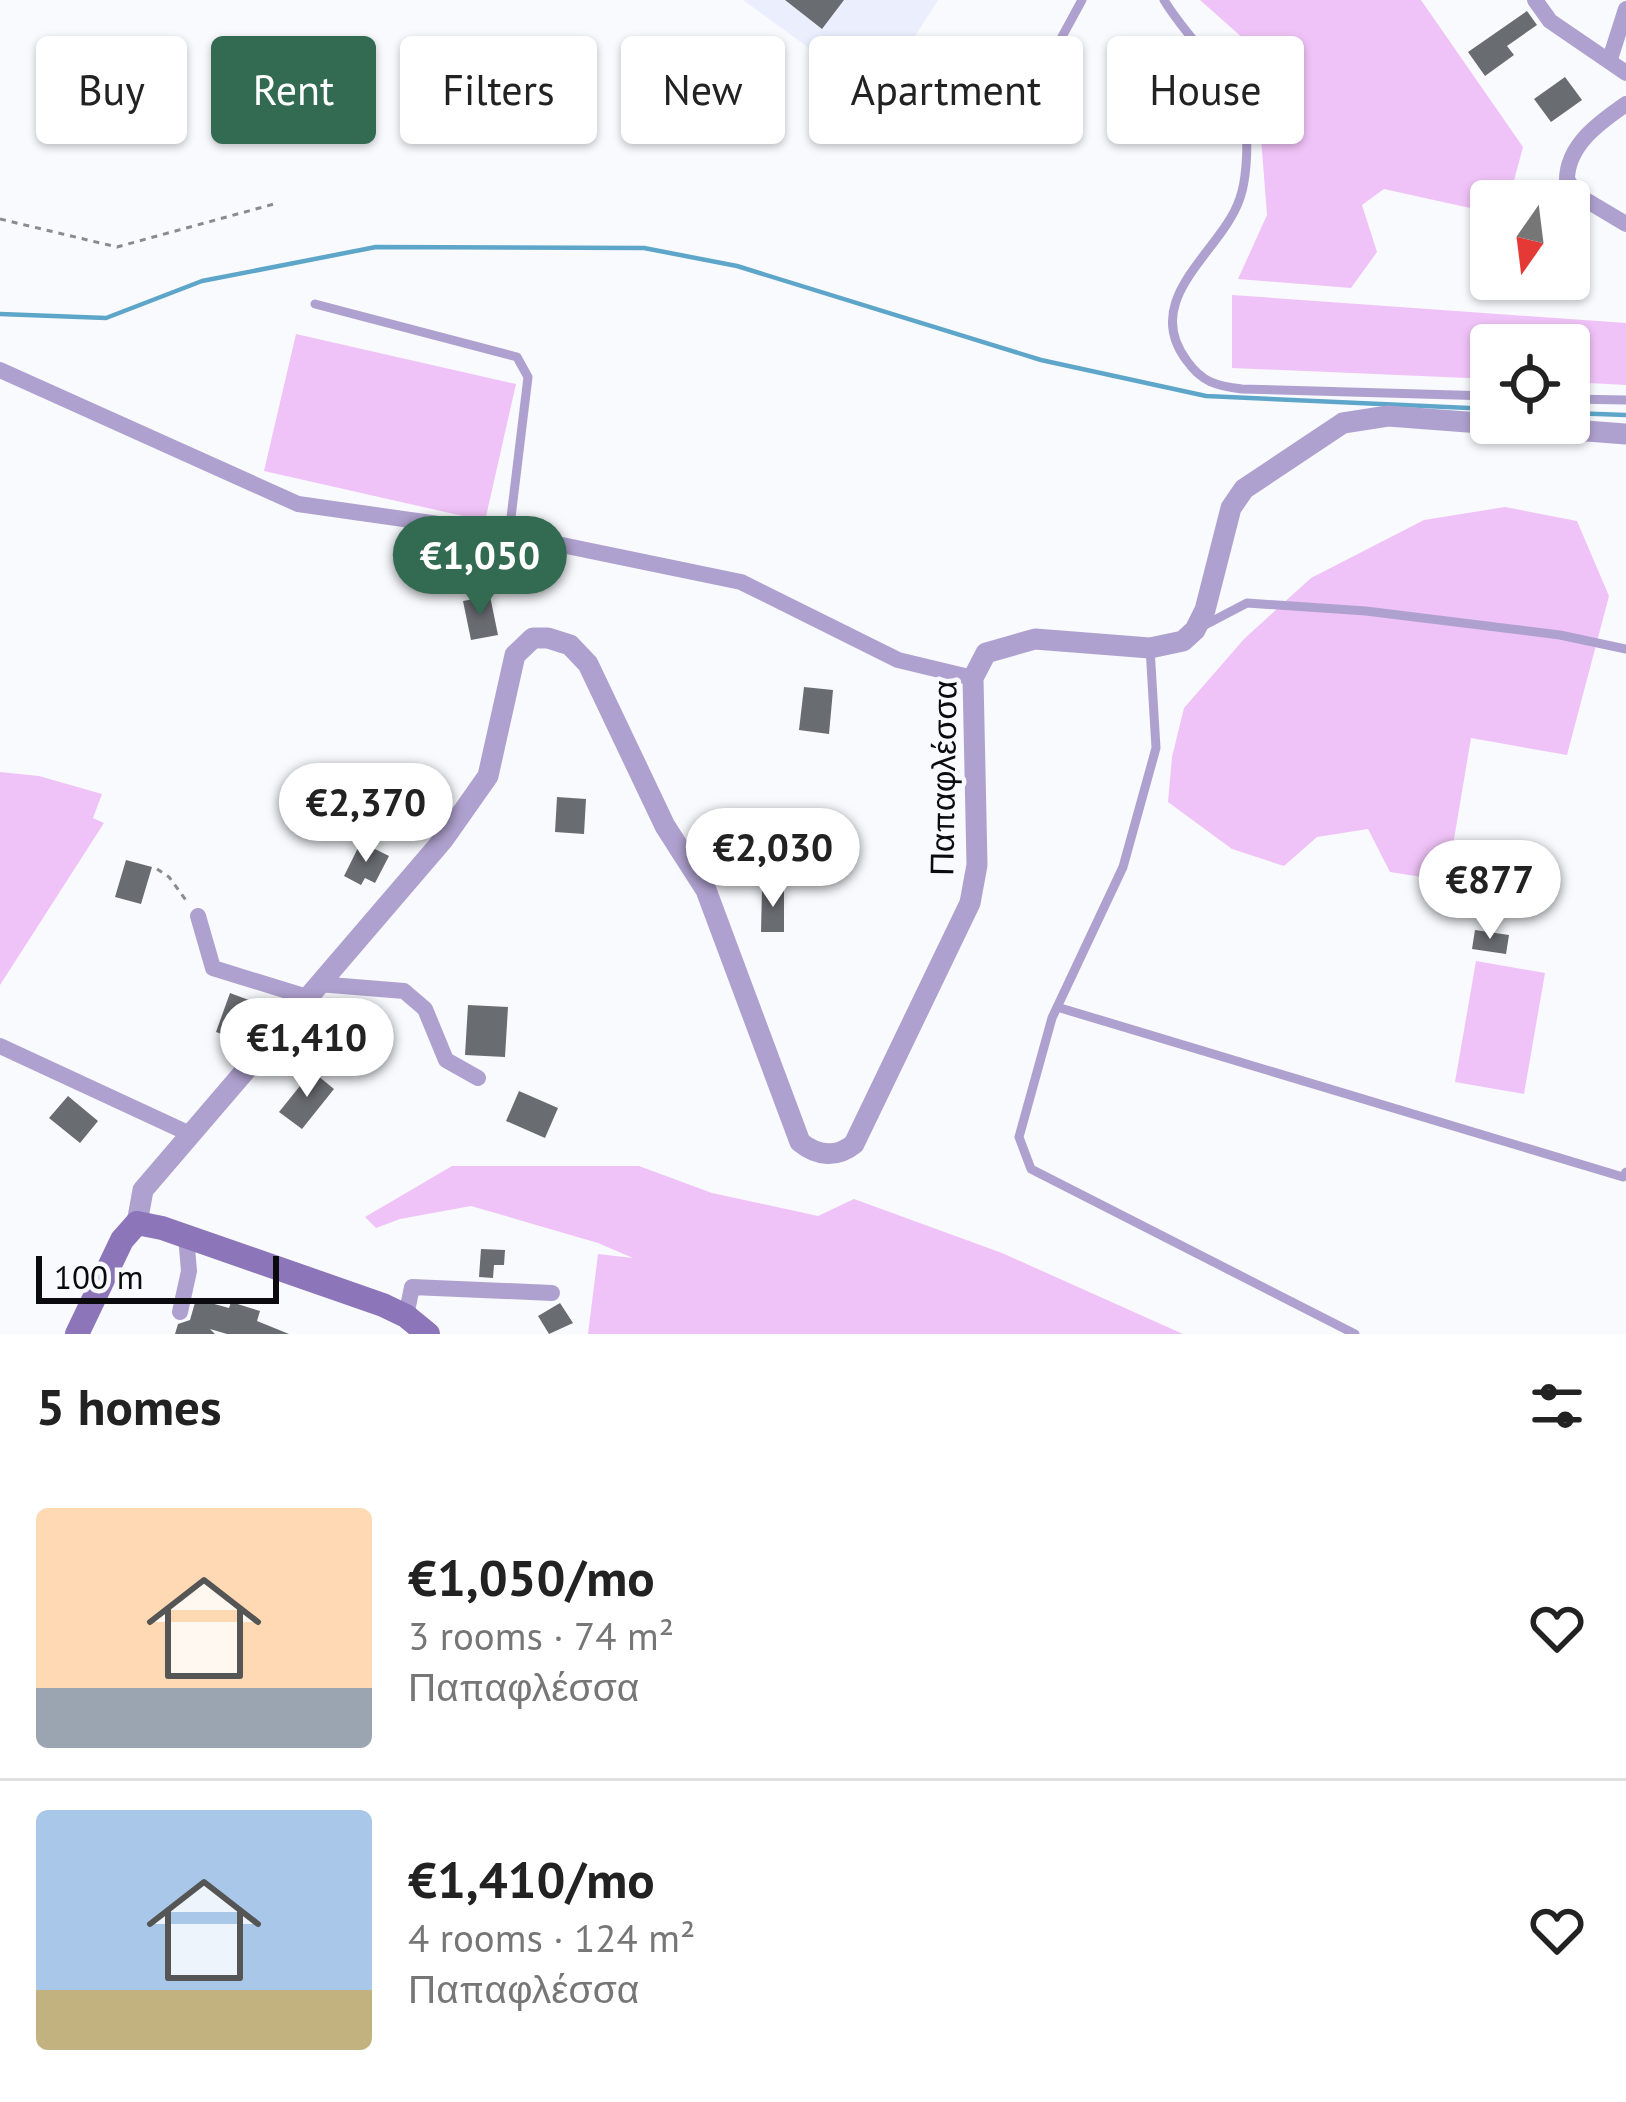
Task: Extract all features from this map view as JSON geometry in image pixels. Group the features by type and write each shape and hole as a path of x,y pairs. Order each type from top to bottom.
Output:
{"main road":[{"path":"77,1334 122,1240 137,1222 406,1316 428,1334"}],"street":[{"path":"1535,0 1550,21 1626,73"},
{"path":"1610,59 1626,9"},
{"path":"1626,104 1599,123 1572,154 1567,168 1567,180 1579,196 1626,224"},
{"path":"0,370 298,504 509,534 740,582 898,659 973,678"},
{"path":"1195,630 1205,610 1231,508 1262,475 1342,423 1388,416 1626,434"},
{"name":"Παπαφλέσσα","path":"137,1222 143,1190 482,788 515,655 532,638 560,640 588,664 656,808 706,890 800,1142 822,1153 845,1151 854,1144 975,885 973,678 986,653 1023,640 1150,648 1183,641 1195,630"},
{"path":"198,916 213,968 312,990 404,991 424,1009 446,1060 478,1078"},
{"path":"0,1046 190,1134"},
{"path":"179,1312 189,1270 186,1236"},
{"path":"406,1316 412,1287 552,1293"}],"lane":[{"path":"1062,36 1082,0"},
{"path":"1164,0 1178,24 1222,73 1246,132 1242,195 1229,222 1187,274 1178,296 1173,326 1176,343 1196,373 1212,385 1242,389 1470,395"},
{"path":"315,304 517,357 528,376 509,534"},
{"path":"1590,399 1626,400"},
{"path":"1195,630 1246,603 1560,634 1626,649"},
{"path":"1150,648 1156,748 1123,867 1057,1007 1019,1137 1031,1169 1355,1334"},
{"path":"1057,1007 1623,1177 1626,1172"}],"path":[{"path":"0,219 117,247 274,204"},
{"path":"417,794 434,824 434,835"},
{"path":"157,869 169,877 198,916"}],"shaded area":[{"path":"743,0 938,0 915,36 809,36 809,48"},
{"path":"1200,0 1421,0 1523,147 1514,180 1470,180 1470,208 1384,189 1362,205 1377,252 1351,288 1238,279 1267,215 1261,144 1304,144 1304,36 1240,36"},
{"path":"1232,295 1626,323 1626,385 1590,383 1590,324 1470,324 1470,378 1232,368"},
{"path":"296,334 516,384 485,521 264,471"},
{"path":"1505,507 1577,521 1609,596 1567,755 1471,738 1447,881 1390,872 1368,829 1317,837 1284,866 1232,849 1168,802 1172,757 1184,708 1244,639 1311,578 1424,520"},
{"path":"0,772 39,776 102,794 93,818 104,823 0,985"},
{"path":"1476,961 1545,973 1524,1094 1455,1082"},
{"path":"452,1166 639,1166 712,1193 818,1216 854,1199 1002,1253 1183,1334 588,1334 598,1254 633,1258 471,1206 376,1228 365,1217"}],"building":[{"path":"785,0 844,0 822,29"},
{"path":"1527,11 1537,25 1507,46 1514,55 1485,76 1468,52"},
{"path":"1565,77 1582,100 1551,122 1534,99"},
{"path":"490,596 498,635 471,640 463,601"},
{"path":"804,687 833,690 829,734 799,730"},
{"path":"393,764 419,781 401,807 376,790"},
{"path":"557,797 586,799 584,834 555,832"},
{"path":"361,842 389,856 375,883 365,878 361,885 344,876"},
{"path":"126,860 152,867 141,904 115,897"},
{"path":"762,888 784,888 784,932 761,932"},
{"path":"1475,930 1509,935 1506,954 1472,949"},
{"path":"230,993 254,1002 239,1040 216,1032"},
{"path":"468,1005 508,1007 505,1057 465,1055"},
{"path":"312,1071 334,1089 302,1129 279,1112"},
{"path":"519,1091 558,1108 545,1138 506,1121"},
{"path":"68,1096 98,1121 80,1143 49,1118"},
{"path":"481,1249 505,1250 504,1265 494,1265 493,1278 479,1277"},
{"path":"196,1299 260,1311 257,1321 289,1334 227,1334 210,1329 215,1334 175,1334 178,1324 190,1320"},
{"path":"560,1303 573,1323 549,1334 538,1316"}],"waterway":[{"path":"0,314 106,318 202,281 376,247 644,248 737,266 1041,360 1206,396 1470,408"},
{"path":"1590,414 1626,415"}]}
